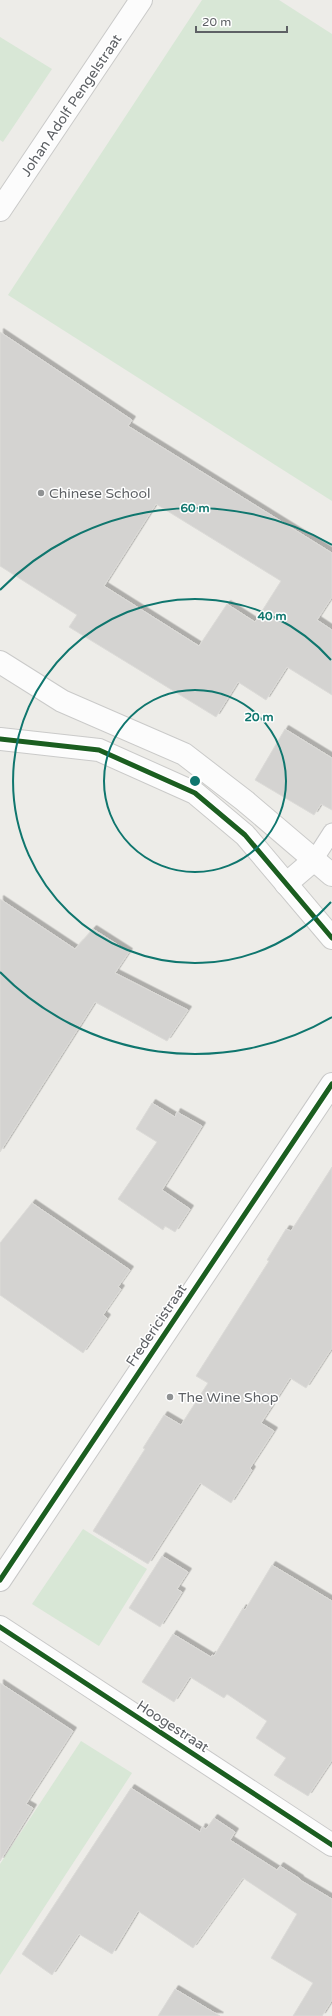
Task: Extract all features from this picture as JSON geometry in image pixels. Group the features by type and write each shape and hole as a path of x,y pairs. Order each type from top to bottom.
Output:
{"street":[{"name":"Johan Adolf Pengelstraat","path":"0,210 141,0"},
{"path":"0,662 62,701 184,754 245,801 332,875"},
{"path":"0,739 99,750 195,793 245,835 332,938"},
{"path":"286,884 314,860"},
{"name":"Fredericistraat","path":"0,1580 332,1084"},
{"name":"Hoogestraat","path":"0,1627 332,1845"}],"lane":[{"path":"314,860 332,832"}],"green space":[{"path":"202,0 279,0 332,34 332,501 8,295"},
{"path":"0,37 52,69 3,142 0,140"},
{"path":"83,1529 147,1569 99,1646 32,1604"},
{"path":"81,1741 132,1773 0,1975 0,1864"}],"building":[{"path":"0,332 132,420 128,426 332,553 332,597 317,620 332,630 332,695 287,667 266,700 238,682 216,717 69,627 77,615 0,566","holes":["156,504 281,581 255,622 227,604 199,646 104,586"]},
{"path":"285,729 332,758 332,810 321,804 314,815 255,780"},
{"path":"0,899 75,949 93,929 129,952 115,973 188,1010 167,1041 95,1002 0,1152"},
{"path":"152,1103 175,1117 177,1112 202,1126 162,1190 190,1209 175,1232 165,1226 163,1230 118,1199 157,1142 136,1129"},
{"path":"332,1167 332,1348 306,1388 290,1378 261,1423 274,1431 250,1468 252,1470 231,1503 200,1483 148,1564 93,1531 145,1449 143,1448 164,1415 181,1425 208,1383 196,1376 269,1261 267,1260 286,1229 291,1231"},
{"path":"32,1203 130,1270 118,1287 121,1289 103,1315 107,1318 83,1353 0,1295 0,1243"},
{"path":"162,1556 188,1572 177,1589 182,1592 160,1627 129,1608"},
{"path":"272,1565 332,1601 332,1760 308,1796 274,1775 286,1758 256,1738 267,1721 227,1694 224,1698 190,1677 174,1702 142,1682 173,1634 211,1657 212,1655 214,1656 243,1608 245,1610"},
{"path":"0,1683 73,1731 26,1804 33,1808 0,1861"},
{"path":"131,1788 200,1832 202,1827 206,1829 214,1818 235,1832 230,1840 277,1870 280,1866 332,1899 332,2000 322,2016 293,2016 313,1983 271,1958 297,1914 243,1878 193,1948 138,1911 112,1954 79,1934 52,1975 22,1954"},
{"path":"175,1989 220,2016 158,2016"}],"cycle path":[{"path":"0,739 99,750 195,793 245,835 332,938"},
{"path":"0,1580 332,1084"},
{"path":"0,1627 332,1845"}],"place":[{"name":"Chinese School","path":"41,493"},
{"name":"The Wine Shop","path":"170,1397"}]}
